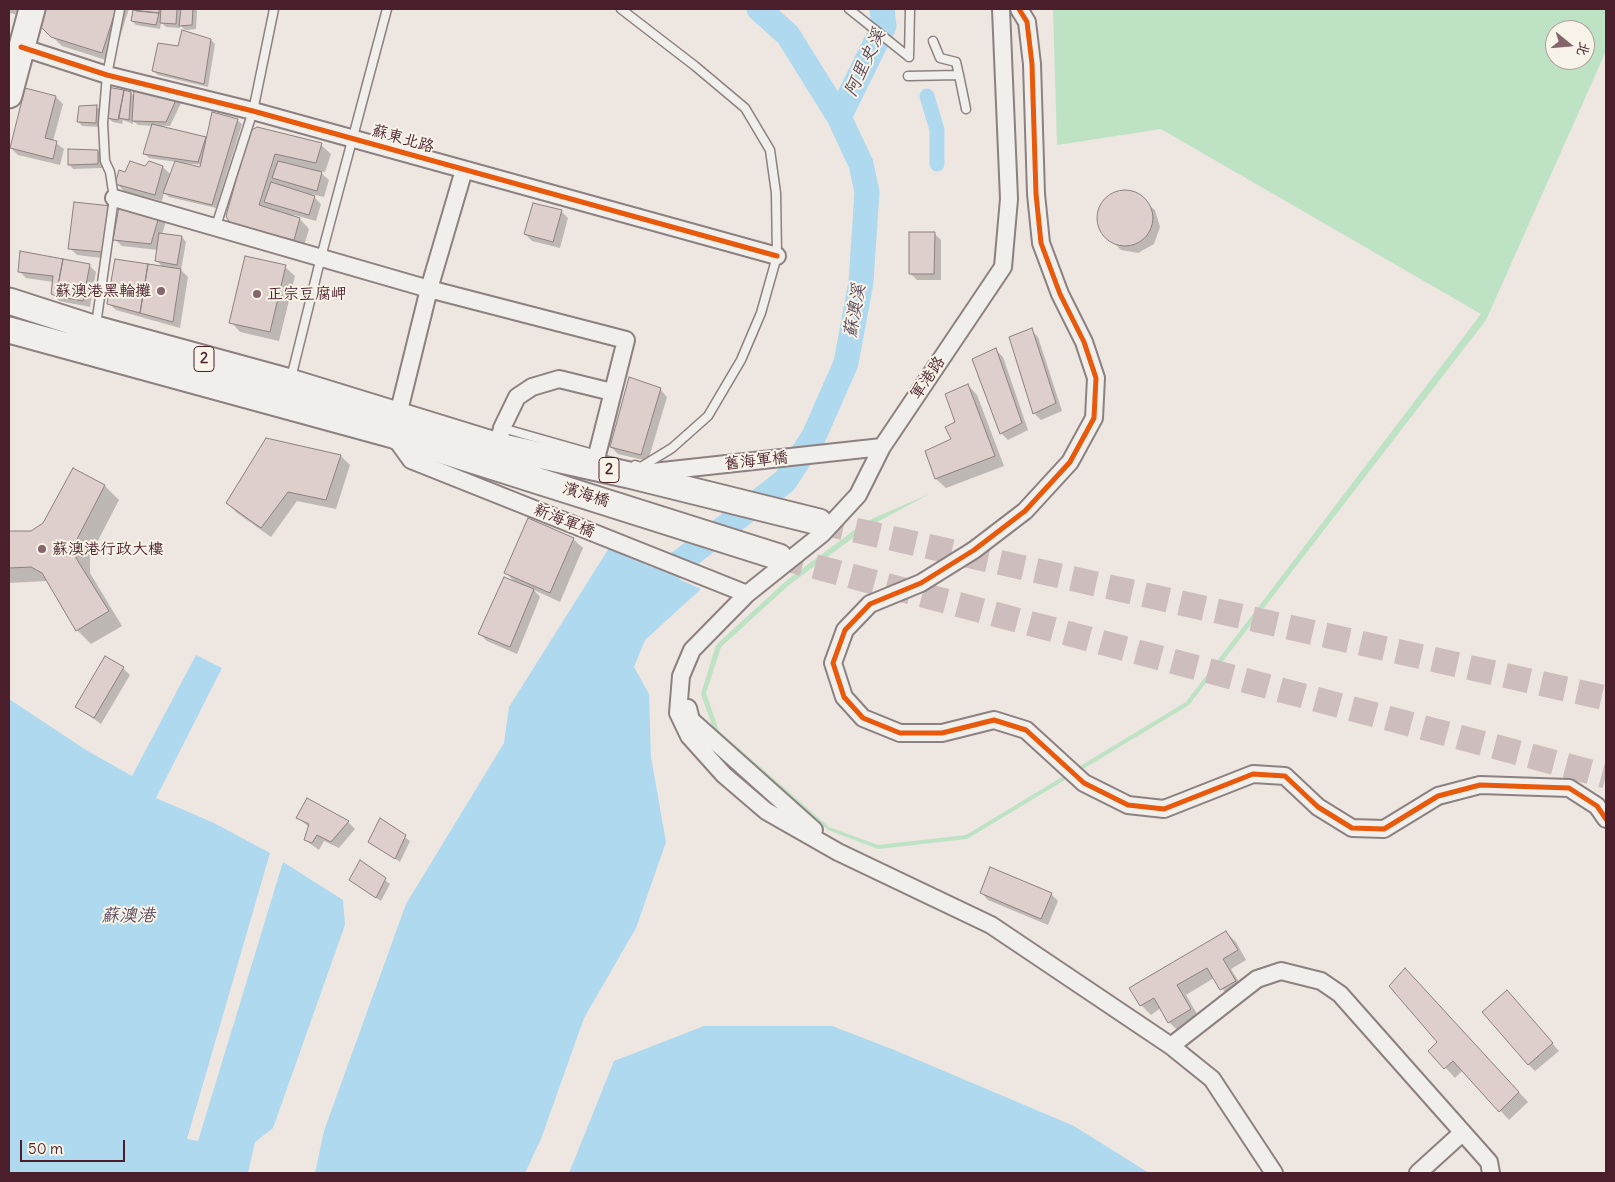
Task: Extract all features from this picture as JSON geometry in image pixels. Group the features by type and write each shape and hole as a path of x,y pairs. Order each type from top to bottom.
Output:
{"main road":[{"path":"9,95 32,9"},
{"name":"2","path":"9,302 287,393 396,425 500,437 626,468 820,522"},
{"name":"2","path":"9,330 287,393"},
{"name":"濱海橋","path":"396,425 779,557"}],"street":[{"name":"軍港路","path":"1001,9 1009,199 1003,267 882,447 858,495 822,534 747,594 692,650 681,676 691,720 838,852 991,925 1171,1046"},
{"path":"1019,9 1027,22 1032,64 1036,194 1041,243 1060,294 1084,342 1096,378 1094,418 1070,462 1025,511 974,550 921,583 870,604 845,630 833,664 844,697 863,718 900,733 942,733 994,720 1026,730 1084,783 1128,805 1164,809 1253,774 1285,776 1318,807 1352,828 1384,829 1438,796 1480,785 1569,788 1597,806 1606,818"},
{"name":"蘇東北路","path":"21,47 107,74 353,138 777,256"},
{"path":"396,425 430,289 464,170"},
{"path":"114,198 430,289 626,340 612,392 602,456"},
{"path":"500,437 517,397 532,387 559,379 612,392"},
{"name":"新海軍橋","path":"396,425 411,460 747,594"},
{"name":"舊海軍橋","path":"626,468 882,447"},
{"path":"1274,1173 1212,1079 1171,1046 1257,979 1280,971 1321,980 1340,994 1489,1162 1491,1173"},
{"path":"1418,1173 1462,1133"}],"lane":[{"path":"96,329 114,198 110,172 105,161 103,123 107,74 120,9"},
{"path":"216,226 252,111 274,9"},
{"path":"287,393 320,257 387,9"},
{"path":"621,9 695,66 745,108 770,150 776,193 777,256 761,313 742,360 708,416 672,448 641,467 626,468"},
{"path":"849,9 909,57 910,9"},
{"path":"933,41 940,58 956,62 966,109"},
{"path":"908,76 959,75"},
{"path":"500,437 602,456"}],"green space":[{"path":"1053,9 1606,9 1606,51 1486,320 1189,705 967,839 878,849 828,830 715,734 701,694 716,645 787,580 865,522 929,494 868,527 789,585 721,647 706,693 719,731 829,827 878,845 966,835 1186,702 1481,314 1161,129 1057,145"}],"water":[{"path":"609,548 701,589 645,640 634,667 649,694 651,757 666,842 636,928 584,1018 541,1139 525,1173 315,1173 324,1131 406,904 504,743 509,707"},
{"name":"蘇澳港","path":"196,655 222,668 156,798 214,823 270,853 187,1139 198,1141 283,862 343,900 345,925 273,1128 255,1142 248,1173 9,1173 9,699 86,750 132,776"},
{"path":"704,1026 832,1026 892,1049 1074,1126 1149,1173 569,1173 614,1061"}],"building":[{"path":"43,9 116,9 102,53 51,37 39,25"},
{"path":"137,9 159,9 159,13 136,11"},
{"path":"161,9 177,9 176,24 160,23"},
{"path":"181,9 193,9 192,25 179,26"},
{"path":"133,10 159,13 156,25 131,21"},
{"path":"182,30 211,39 204,84 152,71 158,43 178,46"},
{"path":"107,87 124,90 118,120 107,118"},
{"path":"25,88 56,96 45,138 57,141 53,159 10,148"},
{"path":"124,90 131,92 129,120 119,118"},
{"path":"134,90 177,98 166,122 132,121"},
{"path":"97,105 96,123 77,122 79,106"},
{"path":"212,112 238,119 212,205 163,193 175,161 200,167"},
{"path":"152,124 206,137 198,162 143,154"},
{"path":"257,127 322,143 316,163 275,154 259,205 300,218 294,240 231,225 226,216 250,131"},
{"path":"68,149 98,150 98,164 68,165"},
{"path":"130,161 145,166 149,161 163,166 155,195 115,184 119,170 125,172"},
{"path":"278,161 322,172 317,191 272,178"},
{"path":"271,182 315,196 309,215 264,202"},
{"path":"1119,190 1131,190 1141,194 1149,202 1153,218 1149,234 1141,242 1131,246 1119,246 1109,242 1101,234 1097,224 1097,212 1101,202 1109,194"},
{"path":"120,201 160,213 151,244 113,240"},
{"path":"74,202 111,206 103,252 68,249"},
{"path":"533,203 562,210 553,242 524,234"},
{"path":"909,232 935,232 934,274 909,274"},
{"path":"159,233 182,236 177,265 155,261"},
{"path":"20,251 63,259 56,296 51,294 53,276 18,272"},
{"name":"正宗豆腐岬","path":"245,256 286,265 270,332 229,323"},
{"path":"63,259 90,264 83,301 56,296"},
{"path":"115,259 148,264 140,313 107,304"},
{"name":"蘇澳港黑輪攤","path":"148,264 181,269 173,322 140,313"},
{"path":"1032,328 1056,403 1033,414 1009,337"},
{"path":"996,348 1022,423 1000,434 972,359"},
{"path":"629,377 661,388 641,455 610,447"},
{"path":"968,384 995,456 935,479 925,451 951,439 945,427 955,422 945,394"},
{"path":"266,438 341,455 326,500 288,492 261,528 226,503"},
{"name":"蘇澳港行政大樓","path":"73,468 105,485 76,541 76,558 109,611 76,631 42,573 31,567 9,568 9,531 31,531 43,523"},
{"path":"528,518 574,538 550,593 504,573"},
{"path":"504,577 534,589 510,647 478,634"},
{"path":"105,656 124,667 94,718 75,707"},
{"path":"307,798 349,821 331,842 317,835 312,843 304,840 309,824 296,818"},
{"path":"380,818 406,835 395,859 368,842"},
{"path":"360,860 386,878 376,898 349,880"},
{"path":"990,867 1052,893 1041,919 980,893"},
{"path":"1226,931 1238,950 1223,959 1236,981 1220,990 1207,968 1177,985 1191,1009 1168,1023 1154,998 1140,1006 1129,988"},
{"path":"1405,968 1519,1092 1499,1112 1453,1061 1444,1069 1428,1051 1437,1042 1389,986"},
{"path":"1507,990 1553,1043 1528,1065 1482,1012"}],"waterway":[{"name":"蘇澳溪","path":"666,573 785,481 814,436 846,363 861,282 867,192 861,164 839,117 788,35 759,9"},
{"name":"阿里史溪","path":"839,117 884,26 882,9"},
{"path":"927,96 937,130 937,164"}],"tunnel":[{"path":"819,522 1606,698"},
{"path":"779,557 1606,776"}],"cycle path":[{"path":"1019,9 1027,22 1032,64 1036,194 1041,243 1060,294 1084,342 1096,378 1094,418 1070,462 1025,511 974,550 921,583 870,604 845,630 833,663 844,697 863,718 900,733 942,733 994,720 1026,730 1084,783 1128,805 1164,809 1253,774 1285,776 1318,807 1352,828 1384,829 1438,796 1480,785 1569,788 1597,806 1606,819"},
{"path":"21,47 107,75 253,111 777,256"}],"place":[{"name":"蘇澳港黑輪攤","path":"161,291"},
{"name":"正宗豆腐岬","path":"257,294"},
{"name":"蘇澳港行政大樓","path":"42,549"}]}
